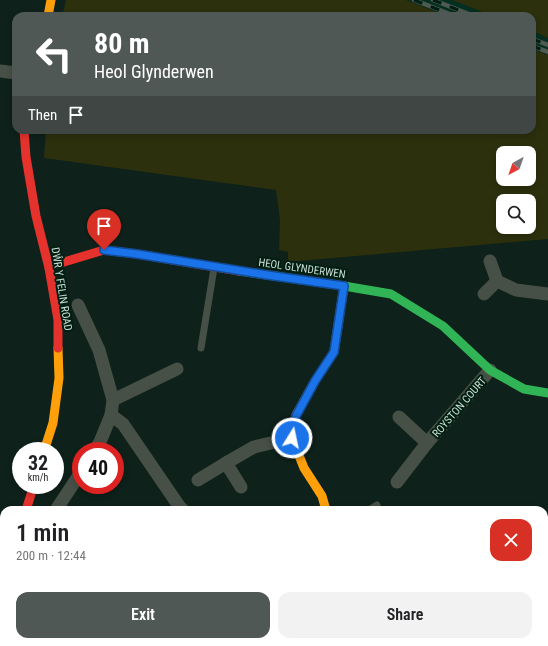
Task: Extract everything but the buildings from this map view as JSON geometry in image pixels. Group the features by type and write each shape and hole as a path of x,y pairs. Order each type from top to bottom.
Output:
{"street":[{"path":"49,12 51,0"},
{"path":"0,71 12,72"},
{"name":"DŴR Y FELIN ROAD","path":"24,134 26,157 36,216 49,268 58,320 59,378 53,423 47,442"},
{"name":"HEOL GLYNDERWEN","path":"49,268 54,265 104,250 391,294 443,326 490,370 524,390 548,393"},
{"path":"490,260 497,281 516,290 548,294"},
{"path":"484,294 497,281"},
{"path":"325,506 322,496 304,468 292,438 296,416 315,381 334,352 344,286"},
{"path":"78,306 99,350 113,400 111,415 100,442"},
{"path":"113,400 177,368"},
{"name":"ROYSTON COURT","path":"397,482 427,443 490,370"},
{"path":"111,415 122,424 179,506"},
{"name":"ROYSTON COURT","path":"399,417 427,443"},
{"path":"198,480 254,447 292,438"},
{"path":"226,463 241,487"},
{"path":"59,506 72,486"},
{"path":"27,506 31,494"}],"lane":[{"path":"201,348 214,267"}],"shaded area":[{"path":"66,0 406,0 437,12 63,12"},
{"path":"406,0 452,0 483,12 437,12"},
{"path":"452,0 548,0 548,38 536,33 536,12 483,12"},
{"path":"536,33 548,38 548,55 536,50"},
{"path":"536,50 548,55 548,239 288,262 288,252 279,250 280,220 276,190 44,158 46,134 536,134"}],"railway":[{"path":"414,0 445,12"},
{"path":"433,0 464,12"},
{"path":"536,40 548,45"},
{"path":"536,48 548,52"}],"traffic: fast":[{"path":"239,271 391,294 443,326 490,370 524,389 548,393"}],"traffic: slow":[{"path":"49,12 51,0"},
{"path":"325,506 322,496 304,468 292,438 296,415 315,381 334,352 344,286"},
{"path":"47,442 53,423 59,378 58,348"}],"traffic: jam":[{"path":"24,134 26,157 36,216 49,268 58,320 58,348"},
{"path":"49,268 54,265 104,250 239,271"},
{"path":"27,506 31,494"}],"route":[{"path":"104,250 344,286 334,352 315,381 296,416 292,438"}]}
